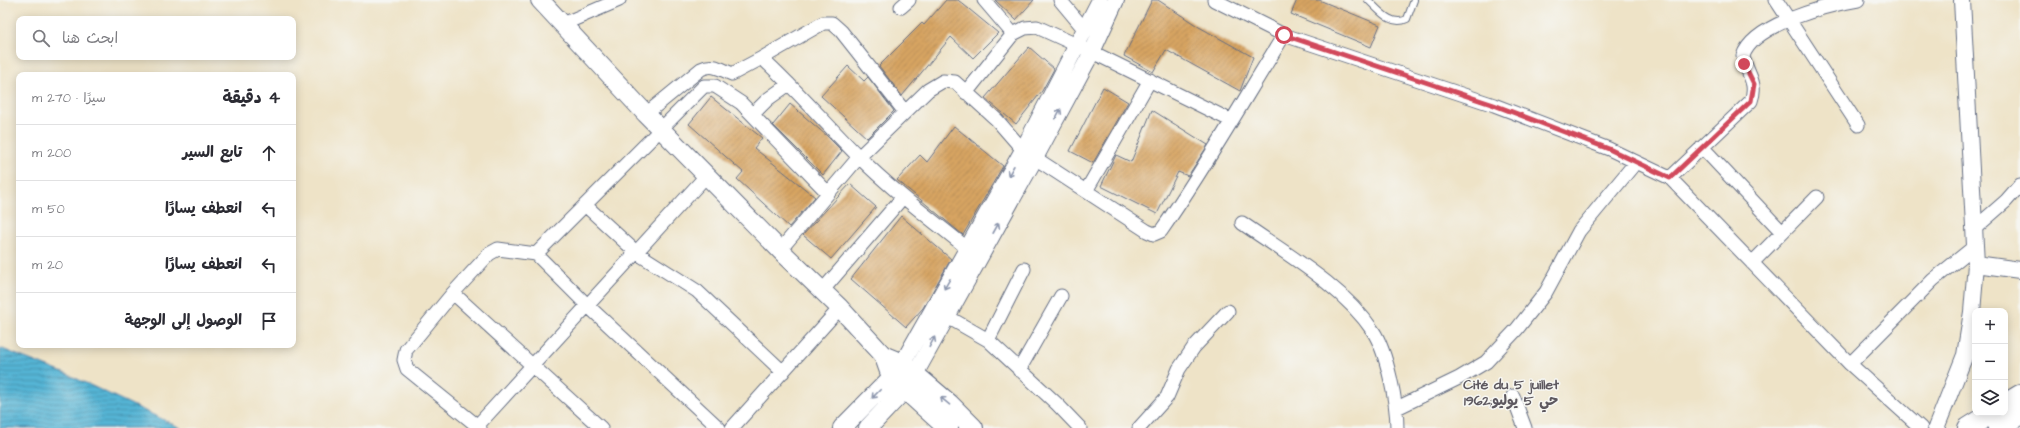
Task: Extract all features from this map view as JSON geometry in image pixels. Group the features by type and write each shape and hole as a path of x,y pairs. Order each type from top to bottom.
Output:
{"main road":[{"path":"540,0 646,114 662,128 780,250 840,308 948,428"},
{"path":"842,428 899,373"},
{"path":"868,428 899,373"},
{"path":"899,373 949,404 973,428"},
{"path":"2008,402 2020,395"},
{"path":"1998,428 2020,415"},
{"path":"1968,428 1987,416"}],"street":[{"path":"563,24 619,0"},
{"path":"984,0 1013,34"},
{"path":"1060,0 1085,30"},
{"path":"899,373 946,316 1029,154 1077,45 1100,0"},
{"path":"899,373 968,249 1092,52 1116,0"},
{"path":"1214,0 1284,35 1494,105 1609,149 1670,178 1850,364 1920,428"},
{"path":"1776,0 1858,125"},
{"path":"1670,178 1751,101 1754,84 1744,64 1743,56 1747,46 1752,41 1804,12 1858,0"},
{"path":"1936,428 1964,355 1972,312 1976,264 1962,0"},
{"path":"646,114 701,68 715,66 732,74 823,23 832,23 841,31 905,112"},
{"path":"966,93 1013,34 1025,28 1037,27 1057,35 1230,120"},
{"path":"780,250 859,157 928,90 943,81 955,82 997,120 1029,154 1147,231 1154,234 1161,231 1192,186 1230,120 1284,35"},
{"path":"762,58 859,157 903,197 968,249"},
{"path":"1086,191 1150,80"},
{"path":"753,114 768,99 789,84"},
{"path":"536,254 704,86 715,86 753,114 828,193"},
{"path":"1702,147 1782,232"},
{"path":"1397,408 1459,378 1486,362 1517,329 1546,292 1579,231 1636,162"},
{"path":"707,175 637,253 587,305 532,364 479,427 406,369 404,360 406,350 453,293 485,258 498,249 536,254 587,305 719,428"},
{"path":"1974,229 2006,201 2020,185"},
{"path":"822,291 903,197"},
{"path":"1752,263 1817,197"},
{"path":"585,205 637,253 697,291 783,372"},
{"path":"1242,223 1306,268 1348,301 1373,332 1382,351 1397,408 1397,428"},
{"path":"1850,364 1934,280 1975,246"},
{"path":"1976,264 2018,267"},
{"path":"988,340 1024,269"},
{"path":"453,293 601,428"},
{"path":"1019,370 1060,296"},
{"path":"732,428 840,308"},
{"path":"1139,428 1167,397 1179,369 1194,347 1228,311"},
{"path":"946,316 988,340 1019,370 1058,404 1080,428"},
{"path":"1513,396 1525,428"}],"lane":[{"path":"1368,0 1394,22 1400,23 1407,19 1414,0"}],"water":[{"path":"0,348 71,376 181,428 0,428"}],"building":[{"path":"946,0 958,0 998,33 973,58 951,37 902,96 879,66 922,23 924,25"},
{"path":"995,0 1034,0 1016,20"},
{"path":"1152,0 1158,0 1199,27 1253,57 1240,91 1166,50 1153,72 1124,56"},
{"path":"1297,0 1319,0 1380,25 1371,47 1291,14"},
{"path":"1029,47 1054,69 1042,91 1016,124 985,98"},
{"path":"848,66 864,81 868,77 894,111 867,138 821,96"},
{"path":"1103,87 1128,102 1093,163 1070,151"},
{"path":"711,97 762,138 754,148 815,197 789,227 737,179 743,172 689,124"},
{"path":"790,104 842,151 823,175 773,125"},
{"path":"1152,110 1208,145 1188,176 1178,172 1157,214 1101,186 1116,155 1131,162"},
{"path":"954,126 1003,166 963,235 897,180 920,155 927,162"},
{"path":"850,184 876,207 831,259 803,235"},
{"path":"901,216 951,259 923,308 906,327 851,279"}],"district":[{"name":"Cité du 5 juillet 1962;حي 5 يوليو","path":"1511,394"}],"route":[{"path":"1284,35 1494,105 1609,149 1670,178 1751,101 1754,84 1744,64"}]}
